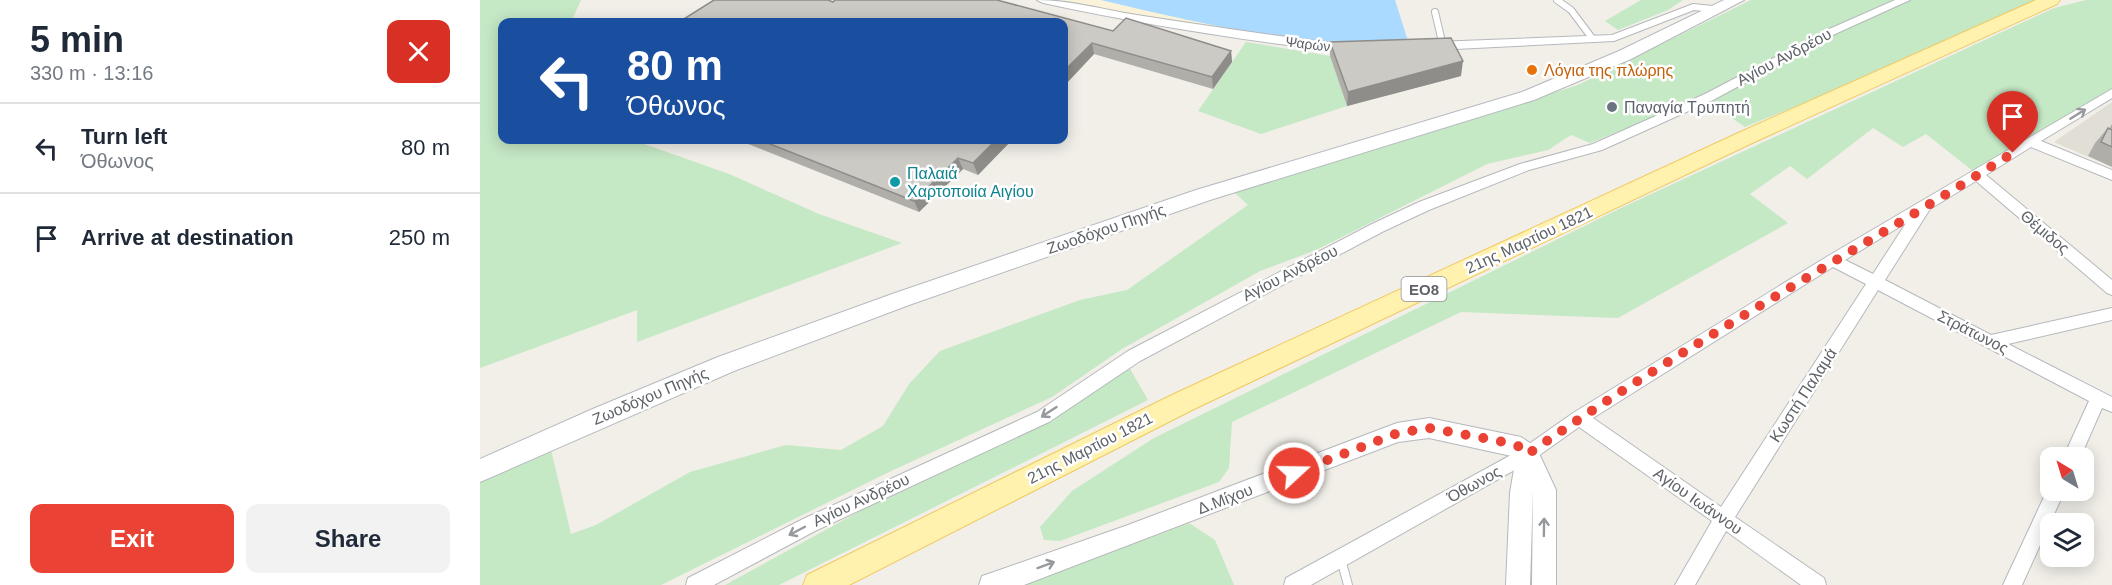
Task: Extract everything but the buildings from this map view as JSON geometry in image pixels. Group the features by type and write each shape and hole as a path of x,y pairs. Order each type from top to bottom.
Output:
{"main road":[{"name":"Ζωοδόχου Πηγής","path":"480,471 603,415 705,373 891,303 1203,195 1528,96 1625,55 1713,9 1736,0"},
{"name":"21ης Μαρτίου 1821","path":"818,585 1184,402 1743,139 2051,0"}],"street":[{"name":"Ψαρών","path":"1043,0 1114,15 1273,40 1363,49"},
{"name":"Αγίου Ανδρέου","path":"695,585 808,525 1043,417 1097,379 1198,321 1424,206 1525,167 1597,147 1709,97 1831,32 1904,0"},
{"path":"1422,47 1614,38 1633,33 1693,7 1713,9"},
{"name":"Όθωνος","path":"1293,585 1528,454 1579,418 1833,260 2112,93"},
{"path":"2037,138 2112,175"},
{"name":"Θέμιδος","path":"1978,175 2112,289"},
{"name":"Κωστή Παλαμά","path":"1683,585 1924,206"},
{"name":"Στράτωνος","path":"1833,260 2105,401"},
{"path":"1991,341 2112,314"},
{"path":"2078,447 2105,401"},
{"name":"Αγίου Ιωάννου","path":"1579,418 1816,585"},
{"name":"Δ.Μίχου","path":"991,585 1128,536 1398,433 1429,428 1499,441 1521,447 1528,454"},
{"path":"1518,585 1521,493 1528,454"},
{"path":"1528,454 1545,490 1544,585"},
{"path":"2013,585 2051,501"}],"lane":[{"path":"1557,0 1571,10 1592,38"},
{"path":"1435,12 1443,46"},
{"path":"1340,558 1348,585"}],"shaded area":[{"path":"2112,102 2112,167 2054,142"}],"green space":[{"path":"480,0 581,0 573,18 498,18 498,144 644,144 729,174 819,214 902,243 637,342 637,310 480,368"},
{"path":"1641,0 1683,0 1668,10 1618,30 1605,21"},
{"path":"1751,0 2047,0 2010,20 1745,127 1699,96 1648,120 1590,143 1571,135 1548,150 1487,164 1316,250 1260,271 1122,349 1052,397 889,472 661,585 480,585 480,483 551,450 571,534 596,525 690,472 786,445 841,450 883,426 909,384 940,351 1080,300 1127,290 1248,205 1235,193 1578,85"},
{"path":"2086,0 2112,0 2112,93 1978,175 1926,134 1903,147 1873,128 1807,179 1790,166 1750,194 1788,223 1618,318 1461,312 1232,422 1229,468 1219,482 1060,541 1044,540 1040,527 1072,491 1154,438 1623,207 2054,8"},
{"path":"1246,42 1330,56 1347,106 1261,134 1198,111"},
{"path":"1129,367 1148,400 779,585 725,585 871,505 1044,421"},
{"path":"1189,523 1215,540 1234,585 1023,585"}],"sand":[{"path":"1059,0 1101,0 1200,22 1413,57 1255,38"}],"water":[{"path":"1101,0 1395,0 1409,44 1344,44 1283,37 1191,21"}],"place":[{"name":"Λόγια της πλώρης","path":"1532,70"},
{"name":"Παναγία Τρυπητή","path":"1612,107"},
{"name":"Παλαιά Χαρτοποιία Αιγίου","path":"895,182"}],"route":[{"path":"1294,473 1398,433 1429,428 1499,441 1521,447 1528,454 1579,418 1814,272 2013,153"}]}
